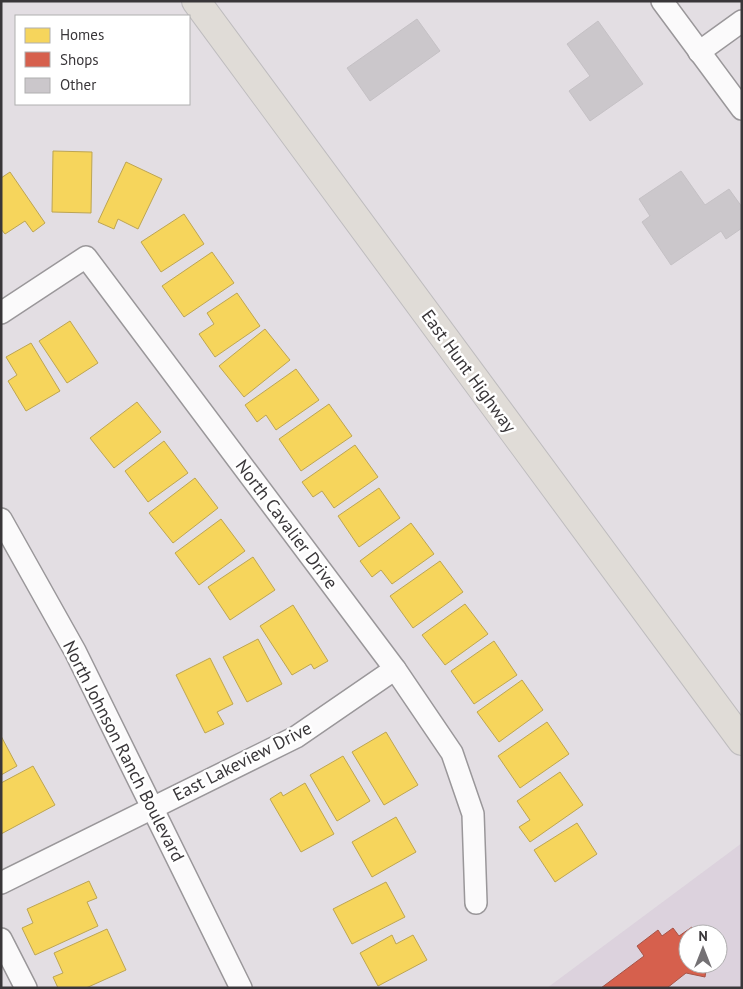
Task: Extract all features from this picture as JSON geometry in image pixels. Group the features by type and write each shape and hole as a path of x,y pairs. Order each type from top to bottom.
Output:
{"main road":[{"name":"East Hunt Highway","path":"197,2 742,741"}],"street":[{"path":"662,1 742,109"},
{"path":"699,52 742,21"},
{"name":"North Cavalier Drive","path":"1,313 86,257 395,668 452,753 473,814 476,903"},
{"name":"North Johnson Ranch Boulevard","path":"1,519 75,651 240,988"},
{"name":"East Lakeview Drive","path":"1,883 296,736 395,668"},
{"path":"1,939 26,988"}],"shaded area":[{"path":"742,843 742,988 547,988"}],"building: Homes":[{"path":"53,151 92,152 91,213 52,212"},
{"path":"126,162 162,179 138,229 118,219 114,229 98,222"},
{"path":"10,172 45,223 33,232 25,221 5,234 1,229 1,178"},
{"path":"184,214 204,244 161,272 141,242"},
{"path":"212,252 234,283 184,317 162,286"},
{"path":"237,293 260,326 215,357 199,334 214,324 207,313"},
{"path":"70,321 98,363 67,383 39,341"},
{"path":"265,329 290,360 244,397 219,366"},
{"path":"31,343 60,391 26,411 8,381 17,375 6,357"},
{"path":"296,369 319,400 276,430 266,415 257,422 245,405"},
{"path":"137,402 161,432 114,468 90,438"},
{"path":"329,404 352,436 301,471 279,439"},
{"path":"164,441 188,473 148,502 125,471"},
{"path":"355,445 378,477 334,508 322,491 313,497 302,482"},
{"path":"195,478 218,508 173,543 149,513"},
{"path":"379,488 400,518 359,547 338,516"},
{"path":"221,519 245,551 199,585 175,553"},
{"path":"411,523 434,554 392,584 381,570 372,577 360,561"},
{"path":"253,557 275,590 230,620 208,587"},
{"path":"440,561 463,592 413,628 390,596"},
{"path":"465,604 488,634 445,665 422,635"},
{"path":"293,605 328,661 314,669 311,664 292,675 260,626"},
{"path":"258,639 282,684 247,702 223,657"},
{"path":"494,641 517,675 474,704 451,671"},
{"path":"210,658 233,704 217,712 224,724 205,733 176,675"},
{"path":"522,680 543,710 499,742 477,712"},
{"path":"547,722 569,754 520,788 498,756"},
{"path":"386,732 418,785 384,805 352,752"},
{"path":"1,736 17,766 1,775"},
{"path":"343,756 370,801 337,821 310,775"},
{"path":"33,766 55,805 1,834 1,783"},
{"path":"560,772 583,805 530,842 519,827 530,820 517,801"},
{"path":"305,783 334,834 301,852 270,799 281,792 283,796"},
{"path":"396,817 416,852 372,877 352,842"},
{"path":"577,823 597,854 555,882 534,850"},
{"path":"89,881 97,898 87,902 98,926 35,955 22,928 33,923 27,909"},
{"path":"386,882 405,917 352,944 333,909"},
{"path":"107,929 126,970 86,988 58,988 53,977 63,973 54,953"},
{"path":"392,935 396,944 413,935 427,960 378,986 360,953"}],"building: Shops":[{"path":"673,928 678,935 678,974 685,974 667,988 601,988 644,956 637,946 658,930 662,936"},
{"path":"691,974 705,974 705,977"}],"building: Other":[{"path":"417,19 440,51 370,101 347,68"},
{"path":"598,21 643,84 590,121 569,91 590,76 567,44"},
{"path":"681,171 705,205 729,189 742,207 742,228 726,239 721,231 671,265 642,222 650,216 639,199"}]}
